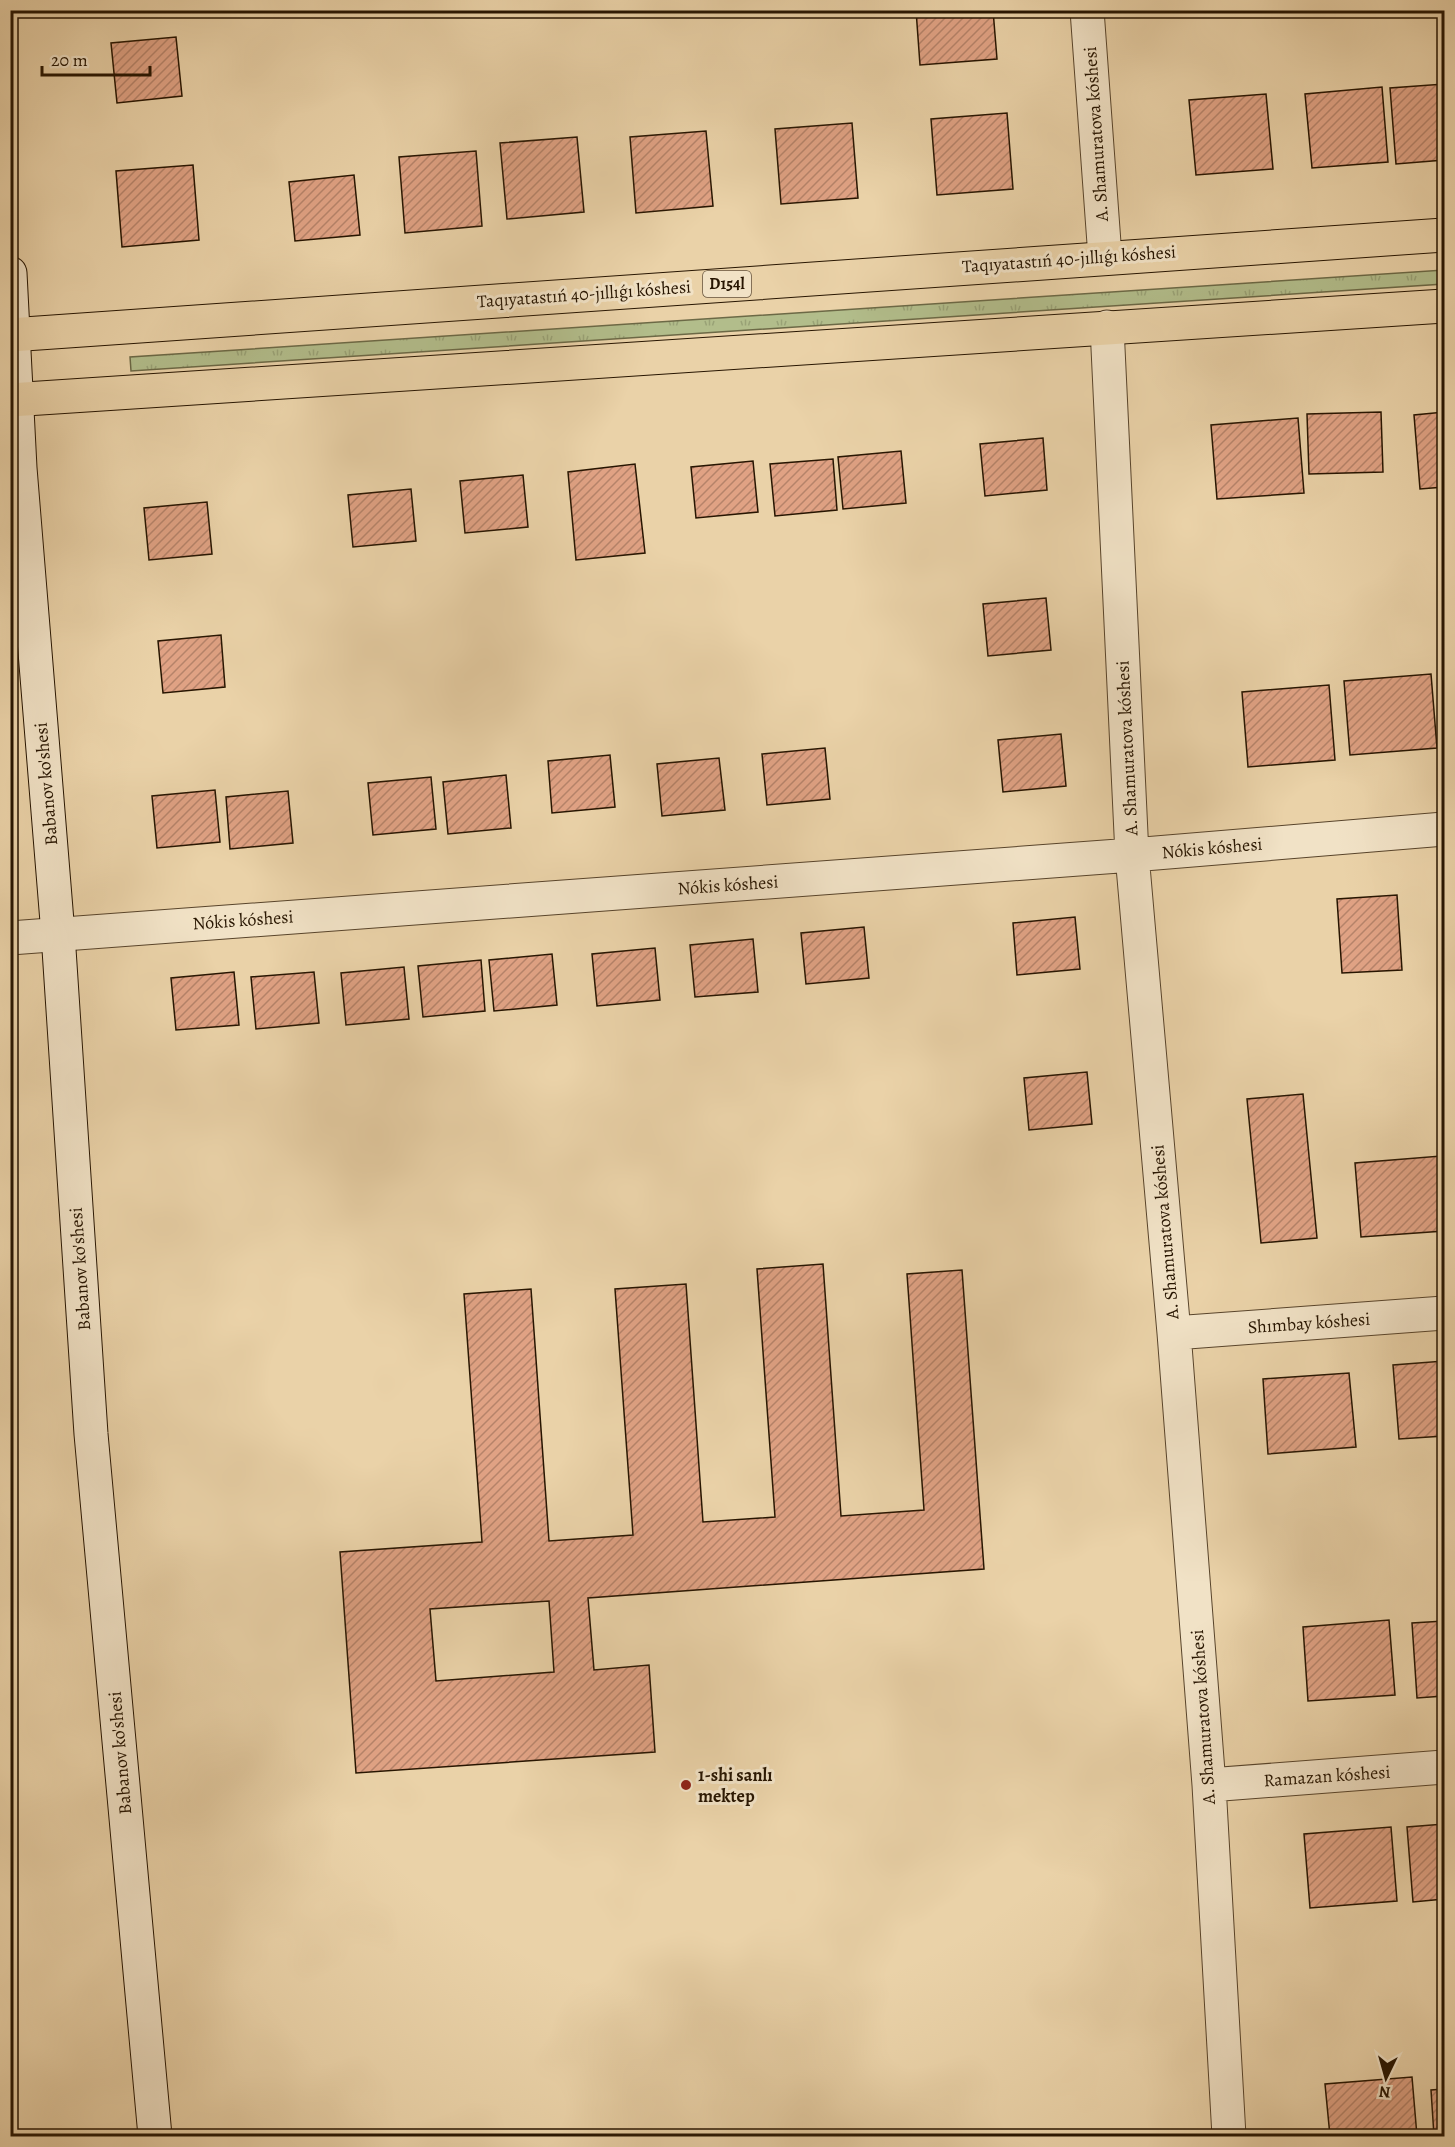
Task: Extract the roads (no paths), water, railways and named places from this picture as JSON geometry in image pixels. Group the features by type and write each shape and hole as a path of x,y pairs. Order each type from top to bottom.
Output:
{"main road":[{"name":"Taqıyatastıń 40-jıllıǵı kóshesi","path":"12,335 1105,256 1444,235"},
{"path":"14,400 1444,306"}],"street":[{"name":"A. Shamuratova kóshesi","path":"1086,10 1105,256"},
{"name":"Babanov ko'shesi","path":"10,273 14,400 58,934 92,1434 155,2136"},
{"name":"A. Shamuratova kóshesi","path":"1107,327 1132,855 1174,1334 1209,1785 1229,2136"},
{"name":"Nókis kóshesi","path":"10,938 1132,855 1444,829"},
{"name":"Shımbay kóshesi","path":"1174,1334 1444,1313"},
{"name":"Ramazan kóshesi","path":"1209,1785 1444,1767"}],"place":[{"name":"1-shi sanlı mektep","path":"686,1785"}]}
